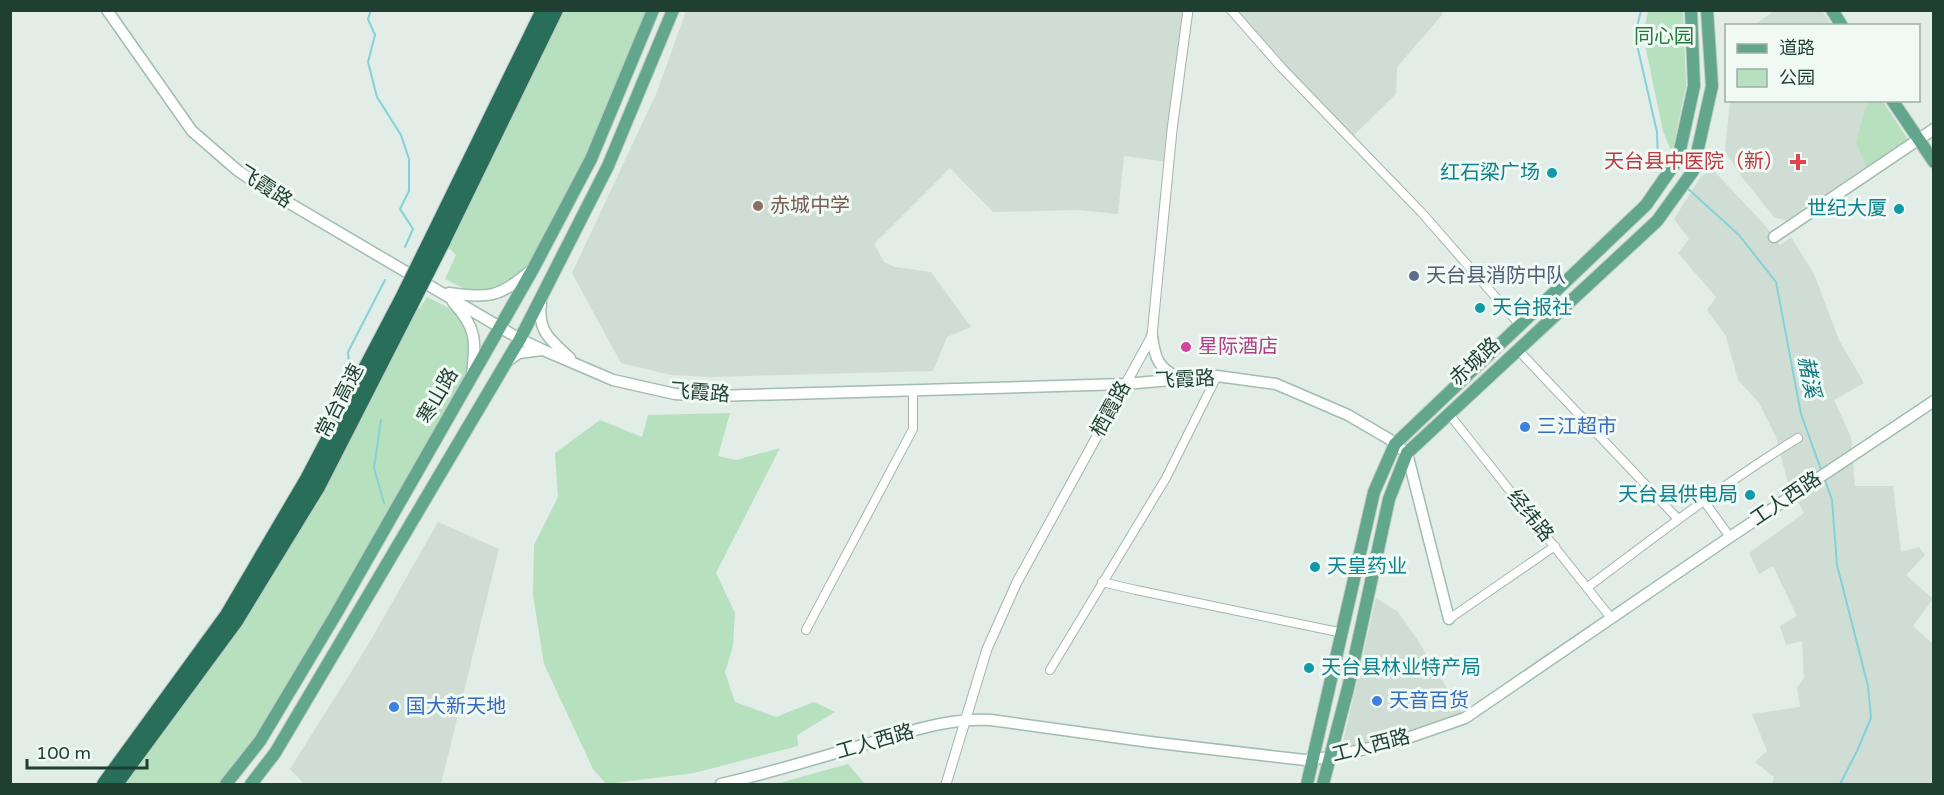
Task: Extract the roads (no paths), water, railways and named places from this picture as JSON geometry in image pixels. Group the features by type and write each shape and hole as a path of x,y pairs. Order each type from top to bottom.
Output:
{"highway":[{"name":"常台高速","path":"438,239 543,10"},
{"name":"常台高速","path":"116,784 236,621 318,487 406,303 556,10"},
{"name":"常台高速","path":"104,784 227,615 307,480 406,303"}],"main road":[{"name":"飞霞路","path":"106,10 192,131 214,152 262,187 520,339 613,380 685,394 715,396 1125,384 1217,376 1276,384 1348,415 1407,453"},
{"name":"寒山路","path":"226,784 260,741 533,269 591,159 653,10"},
{"path":"251,784 275,753 520,339 609,166 673,10"},
{"name":"赤城路","path":"1308,784 1374,492 1395,444 1646,205 1664,180 1678,159 1694,86 1691,10"},
{"name":"赤城路","path":"1323,784 1389,499 1407,453 1657,221 1693,171 1712,86 1707,10"},
{"path":"1832,10 1841,24"},
{"path":"1893,102 1934,162"},
{"path":"1774,237 1934,129"},
{"path":"444,293 492,296 515,284 533,269"},
{"path":"1561,286 1573,298"},
{"path":"444,293 467,317 476,346 471,378"},
{"path":"541,298 539,312 542,328 554,344 580,366"},
{"path":"1152,336 1154,355 1164,371 1179,379"},
{"path":"507,362 519,353 543,350"},
{"name":"工人西路","path":"721,784 772,772 935,724 966,719 991,720 1150,742 1313,759 1396,742 1465,718 1806,485 1934,401"},
{"path":"1407,453 1449,619"},
{"path":"1355,582 1370,586"}],"street":[{"name":"栖霞路","path":"946,784 987,649 1017,582 1152,336 1172,130 1188,10"},
{"path":"1231,10 1282,68 1422,213 1520,325"},
{"path":"1517,349 1678,519"},
{"path":"1050,670 1166,478 1217,376"},
{"path":"806,630 914,429 913,390"},
{"name":"经纬路","path":"1449,414 1611,618"},
{"path":"1588,587 1678,519 1753,466 1798,438"},
{"path":"1704,501 1730,537"},
{"path":"1449,619 1555,546"},
{"path":"1102,582 1343,633"}],"waterway":[{"path":"371,10 368,19 375,35 368,62 377,97 401,135 409,159 409,191 400,209 413,229 405,247"},
{"name":"赭溪","path":"1641,10 1635,36 1657,132 1658,160 1667,168"},
{"name":"赭溪","path":"1686,187 1739,235 1776,282 1801,414 1822,472"},
{"path":"349,362 348,352 385,280"},
{"path":"381,420 374,468 384,503"},
{"name":"赭溪","path":"1824,477 1832,500 1837,565 1868,686 1871,718 1840,784"}],"place":[{"name":"天台县中医院（新）","path":"1798,162"},
{"name":"红石梁广场","path":"1552,173"},
{"name":"赤城中学","path":"758,206"},
{"name":"世纪大厦","path":"1899,209"},
{"name":"天台县消防中队","path":"1414,276"},
{"name":"天台报社","path":"1480,308"},
{"name":"星际酒店","path":"1186,347"},
{"name":"三江超市","path":"1525,427"},
{"name":"天台县供电局","path":"1750,495"},
{"name":"天皇药业","path":"1315,567"},
{"name":"天台县林业特产局","path":"1309,668"},
{"name":"天音百货","path":"1377,701"},
{"name":"国大新天地","path":"394,707"}],"park label":[{"name":"同心园","path":"1664,37"}]}
